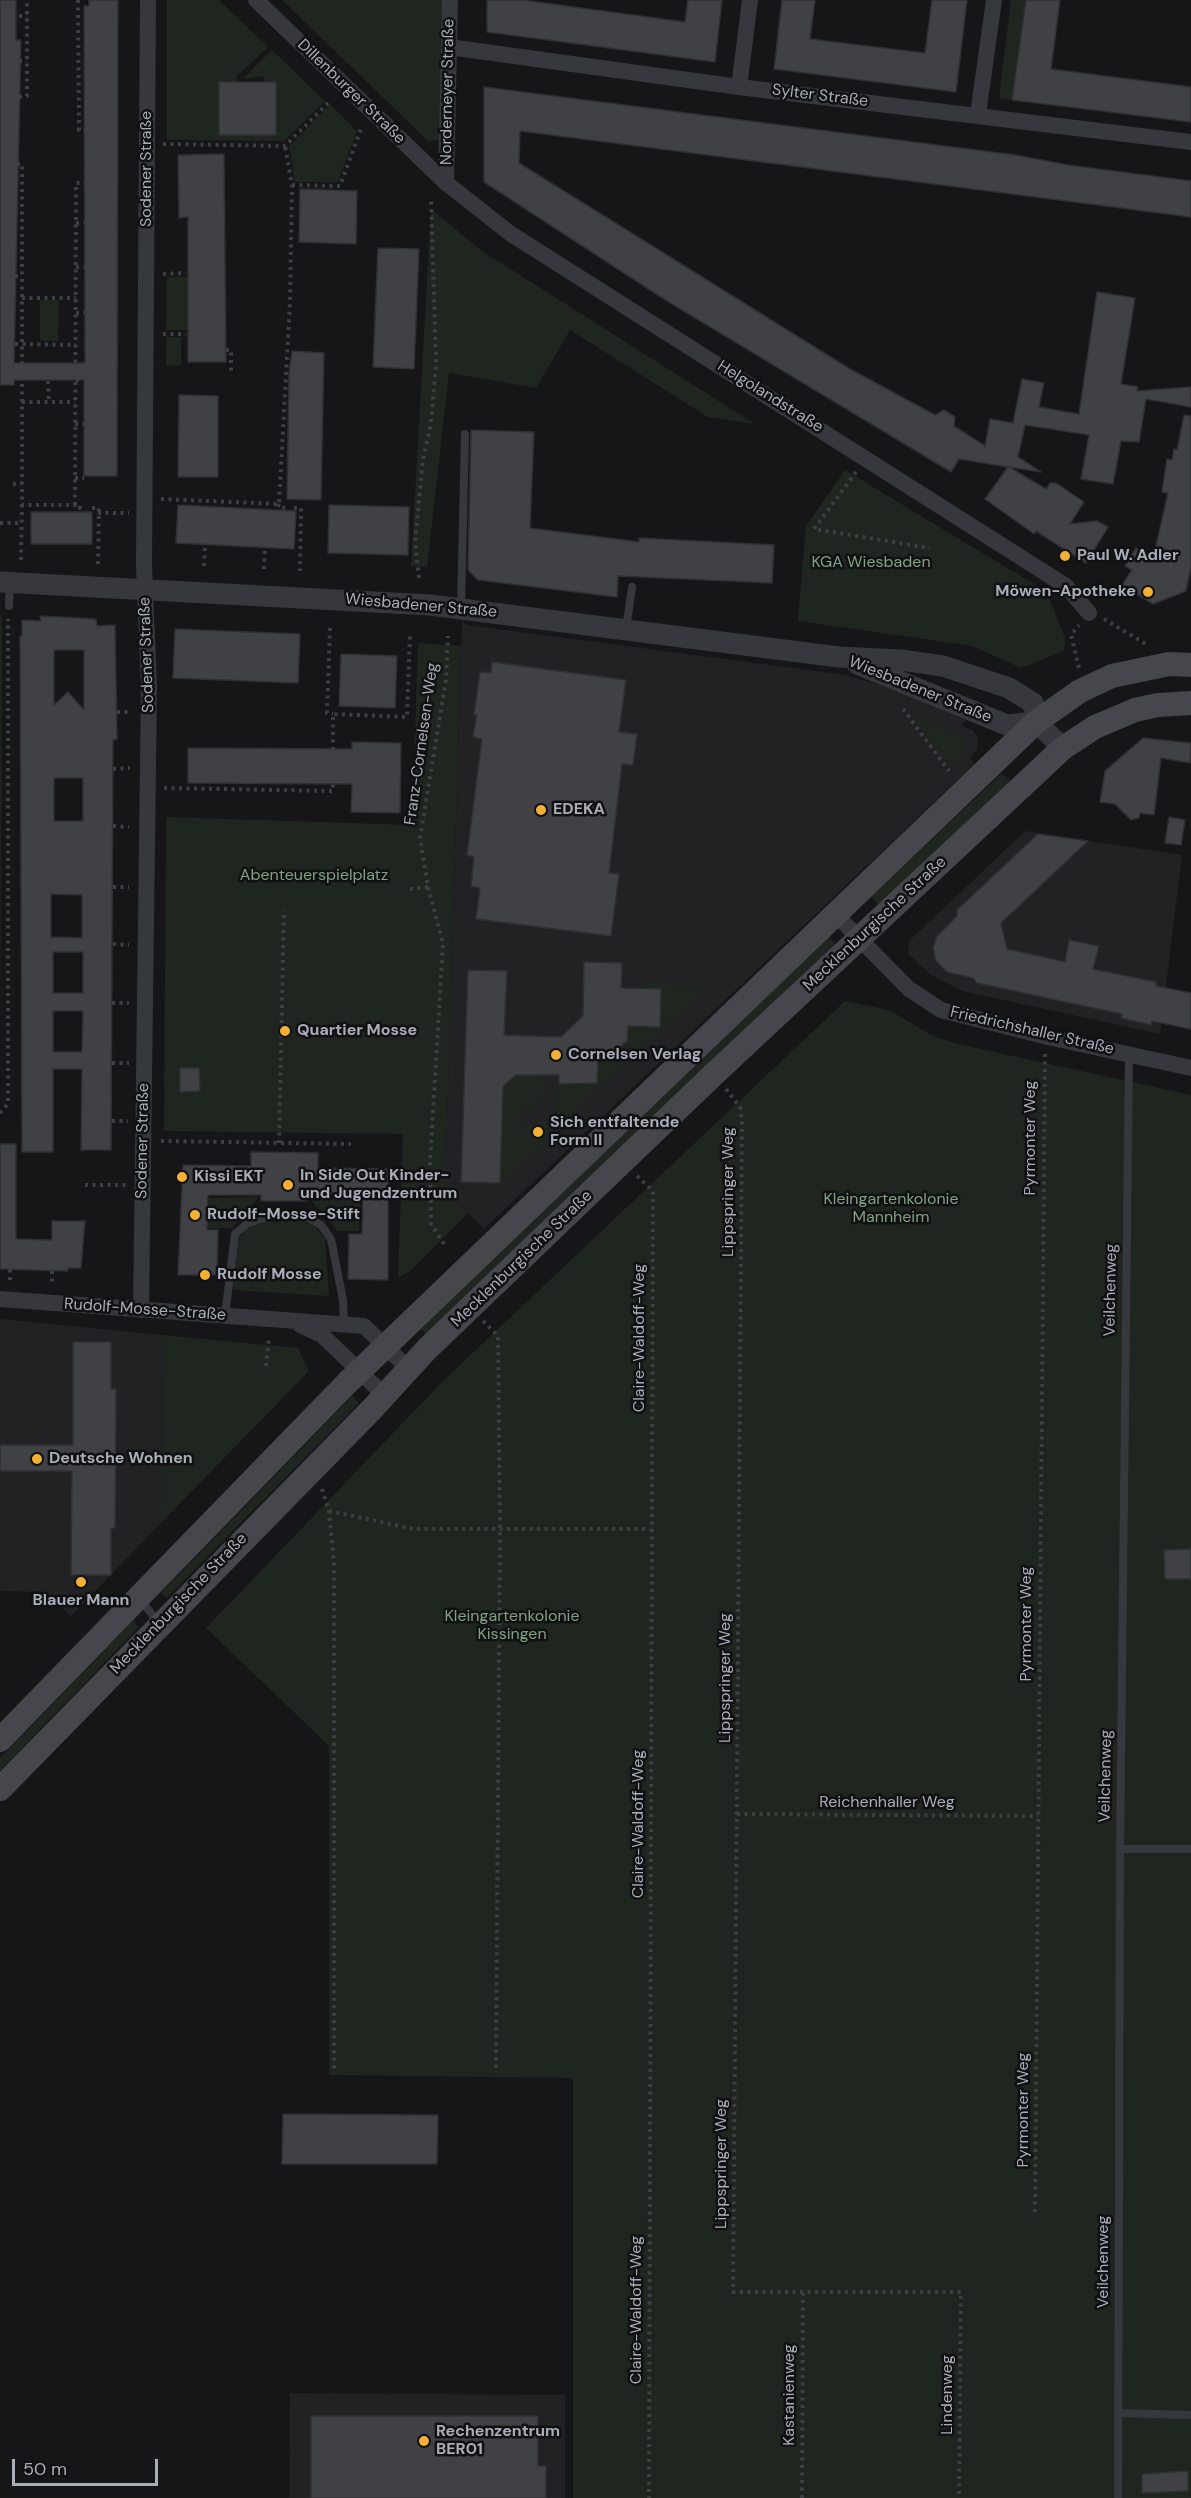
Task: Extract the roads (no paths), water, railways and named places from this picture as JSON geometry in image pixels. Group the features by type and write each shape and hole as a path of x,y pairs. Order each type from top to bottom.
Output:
{"main road":[{"name":"Mecklenburgische Straße","path":"0,1740 360,1370 837,916 1036,722 1080,691 1112,676 1169,664 1191,665"},
{"name":"Mecklenburgische Straße","path":"0,1789 159,1624 319,1480 384,1395 409,1369 483,1314 633,1172 721,1084 858,939 1063,748 1089,730 1135,710 1158,705 1191,703"}],"street":[{"name":"Sodener Straße","path":"141,1310 149,687 145,590 148,0"},
{"name":"Dillenburger Straße","path":"256,0 446,183"},
{"name":"Norderneyer Straße","path":"446,183 450,0"},
{"path":"739,87 750,0"},
{"path":"978,114 994,0"},
{"name":"Sylter Straße","path":"449,46 739,87 978,114 1191,142"},
{"name":"Helgolandstraße","path":"446,183 511,234 1066,586 1089,614"},
{"name":"Wiesbadener Straße","path":"5,583 399,602 839,657 909,661 943,666 1010,688 1033,703 1036,722 1063,748"},
{"name":"Wiesbadener Straße","path":"839,657 1007,725 1036,722"},
{"name":"Friedrichshaller Straße","path":"837,916 909,989 941,1010 1048,1037 1191,1068"},
{"name":"Rudolf-Mosse-Straße","path":"0,1299 364,1326 409,1369"},
{"name":"Rudolf-Mosse-Straße","path":"291,1321 322,1335 384,1395"}],"lane":[{"path":"461,608 465,434"},
{"path":"5,583 9,606"},
{"path":"626,629 632,588"},
{"name":"Veilchenweg","path":"1118,2498 1120,1849 1129,1054"},
{"path":"225,1316 235,1234 255,1220 281,1213 304,1216 321,1225 331,1239 343,1300 344,1323"},
{"path":"138,1597 159,1624"},
{"path":"1120,1849 1191,1849"},
{"path":"1118,2413 1191,2415"}],"place":[{"name":"Paul W. Adler","path":"1065,556"},
{"name":"Möwen-Apotheke","path":"1148,592"},
{"name":"EDEKA","path":"541,810"},
{"name":"Quartier Mosse","path":"285,1031"},
{"name":"Cornelsen Verlag","path":"556,1055"},
{"name":"Sich entfaltende Form II","path":"538,1132"},
{"name":"Kissi EKT","path":"182,1177"},
{"name":"In Side Out Kinder- und Jugendzentrum","path":"288,1185"},
{"name":"Rudolf-Mosse-Stift","path":"195,1215"},
{"name":"Rudolf Mosse","path":"205,1275"},
{"name":"Deutsche Wohnen","path":"37,1459"},
{"name":"Blauer Mann","path":"81,1582"},
{"name":"Rechenzentrum BER01","path":"424,2441"}],"park label":[{"name":"KGA Wiesbaden","path":"871,563"},
{"name":"Abenteuerspielplatz","path":"314,876"},
{"name":"Kleingartenkolonie Mannheim","path":"891,1209"},
{"name":"Kleingartenkolonie Kissingen","path":"512,1626"}]}
